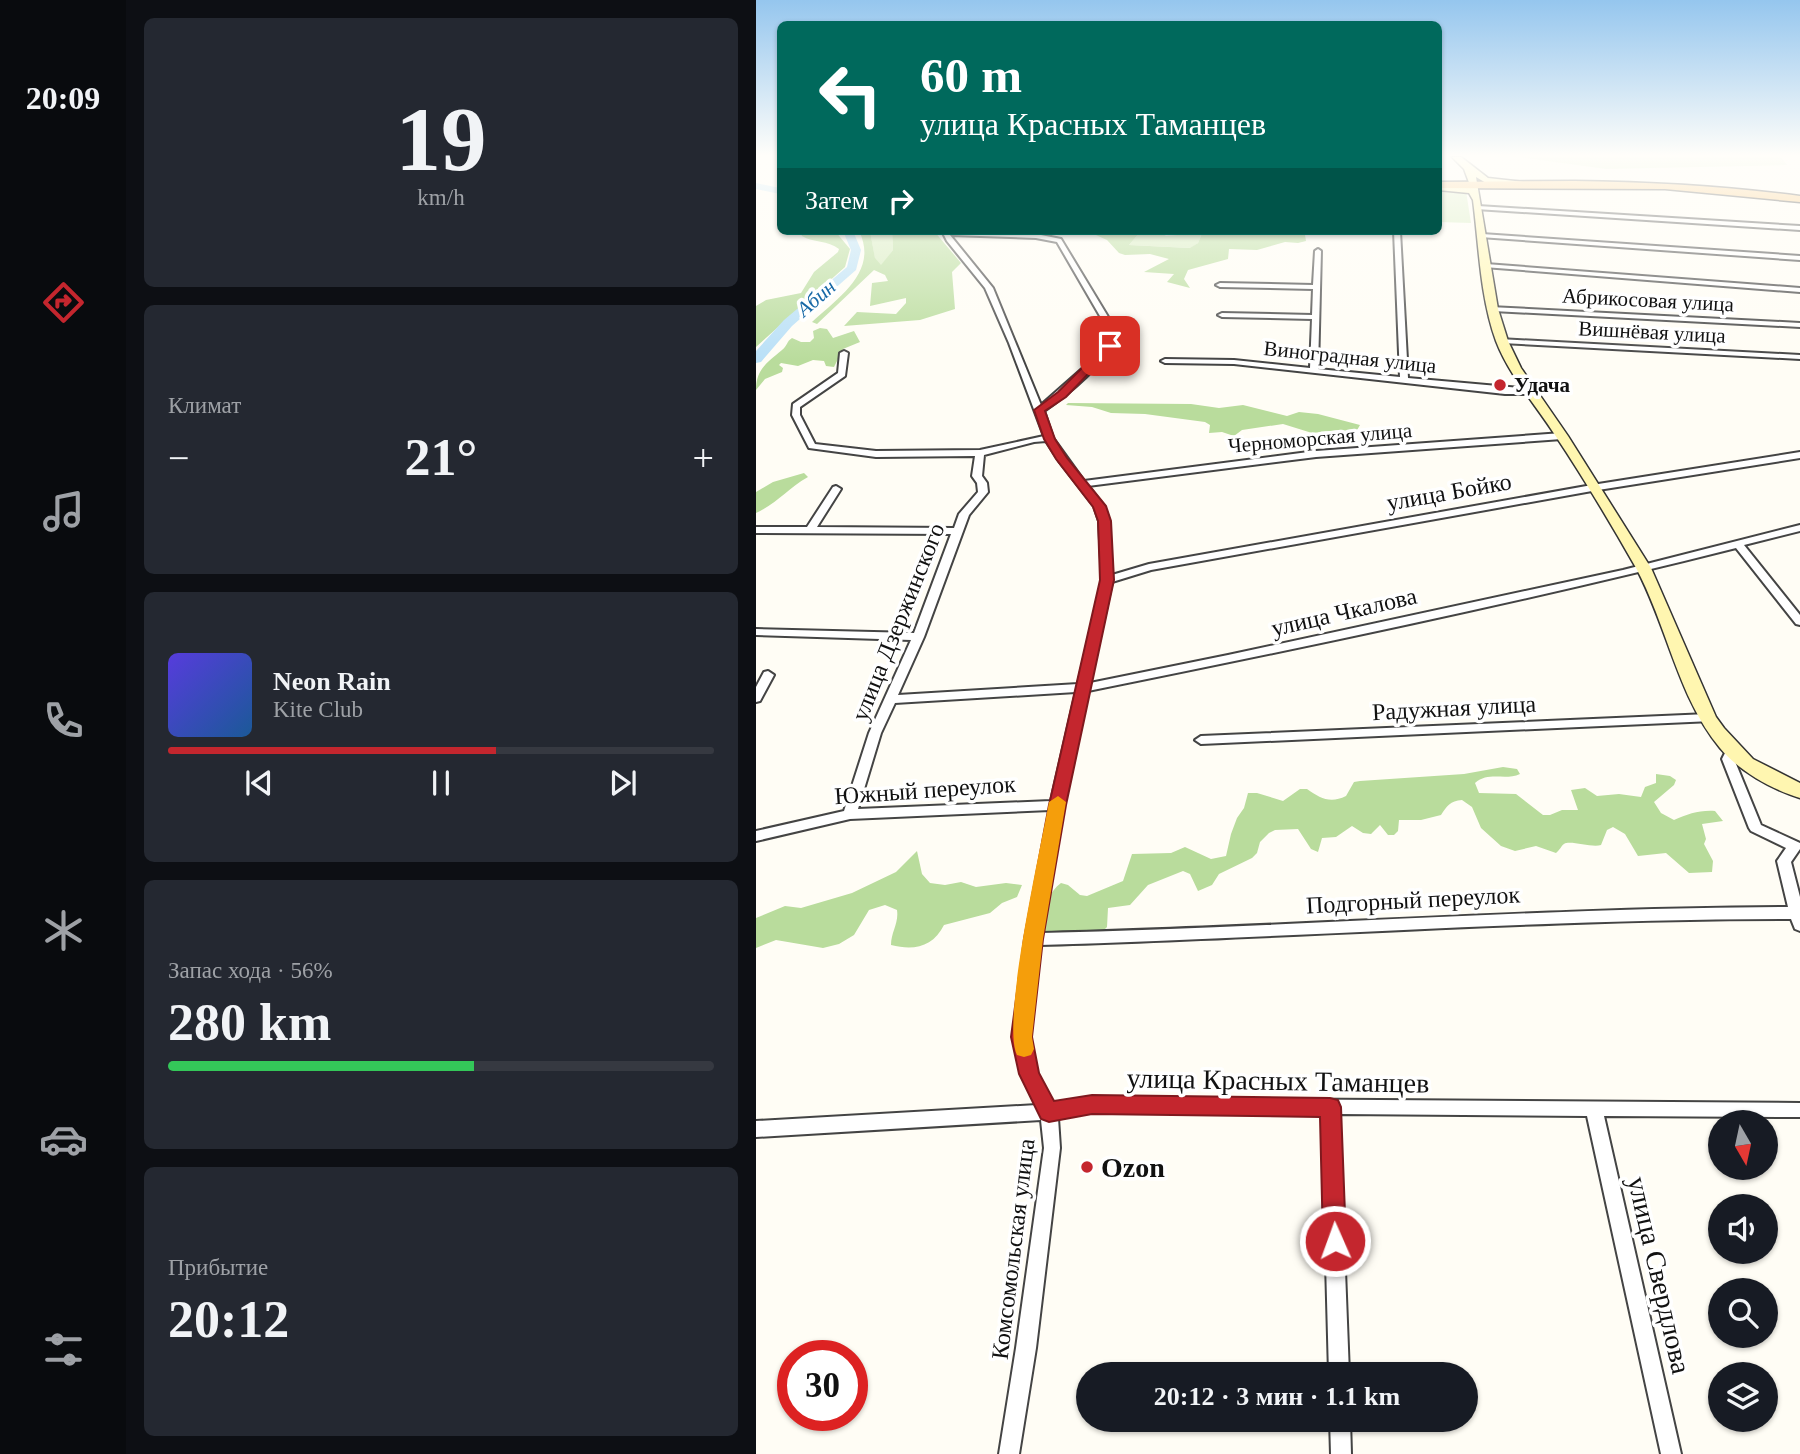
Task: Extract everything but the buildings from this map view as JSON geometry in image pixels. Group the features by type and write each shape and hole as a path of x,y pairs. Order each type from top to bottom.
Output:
{"main road":[{"path":"1480,225 1493,309 1502,341 1531,392 1562,436 1644,568 1708,718 1731,752 1759,772 1800,791"}],"street":[{"path":"1759,225 1800,228"},
{"name":"Комсомольская улица","path":"946,235 968,258 988,287 1049,439 1099,506 1104,521 1107,580 1057,805 1033,939 1022,1037 1029,1074 1049,1112 1052,1148 1009,1454"},
{"path":"1016,235 1059,240 1115,335 1110,346 1062,394 1039,410"},
{"path":"1397,235 1404,381"},
{"path":"1482,236 1800,258"},
{"path":"1314,370 1318,251"},
{"path":"1486,266 1800,290"},
{"path":"1220,285 1315,287"},
{"name":"Абрикосовая улица","path":"1493,309 1800,325"},
{"path":"1222,315 1315,317"},
{"name":"Вишнёвая улица","path":"1502,341 1800,358"},
{"path":"844,353 842,374 796,406 796,415 812,446 876,454 980,453 1034,439 1049,439"},
{"name":"Виноградная улица","path":"1165,361 1234,362 1531,392"},
{"name":"Черноморская улица","path":"1082,484 1317,454 1562,436"},
{"name":"улица Дзержинского","path":"850,814 875,733 918,637 964,514 983,492 982,483 977,477 980,453"},
{"name":"улица Бойко","path":"1107,580 1149,567 1592,488 1800,455"},
{"path":"810,530 836,489"},
{"name":"улица Чкалова","path":"892,699 1082,688 1228,659 1644,568 1800,528"},
{"path":"756,530 958,531"},
{"path":"1738,544 1800,622"},
{"path":"756,632 918,637"},
{"path":"756,698 768,675"},
{"name":"Радужная улица","path":"1201,740 1708,718"},
{"path":"1731,752 1728,759 1756,828 1798,845 1784,861 1798,919"},
{"name":"Южный переулок","path":"756,836 850,814 1057,805"},
{"name":"Подгорный переулок","path":"1033,939 1164,937 1675,911 1798,919"},
{"name":"улица Красных Таманцев","path":"756,1129 1049,1112 1092,1105 1800,1110"},
{"path":"1330,1107 1339,1362"},
{"name":"улица Свердлова","path":"1594,1109 1671,1454"},
{"path":"1340,1432 1341,1454"}],"green space":[{"path":"838,235 850,249 845,267 756,347 756,306 766,300 801,293 814,272 838,252 839,249 835,246 802,236"},
{"path":"860,235 871,235 875,258 881,265 893,250 892,235 937,235 961,263 952,272 955,309 920,320 844,326 857,312 896,314 906,303 906,298 870,306 872,283 888,281 885,275 874,270 817,324 812,322 853,282 864,259"},
{"path":"871,235 892,235 893,250 881,266 875,259"},
{"path":"1096,235 1138,235 1129,245 1190,248 1198,243 1201,235 1305,235 1306,241 1285,242 1257,250 1229,249 1228,259 1188,270 1184,279 1190,288 1167,282 1174,274 1144,272 1169,259 1150,254 1125,255 1119,253 1107,240"},
{"path":"1138,235 1201,235 1198,243 1191,248 1129,245"},
{"path":"827,329 833,338 854,331 860,342 843,349 834,367 826,366 824,361 813,360 798,366 781,363 779,365 783,368 782,372 765,379 756,390 760,372 790,339 810,342 814,338 813,331"},
{"path":"1191,404 1219,408 1243,405 1287,416 1299,412 1318,414 1360,425 1356,432 1339,430 1312,433 1283,424 1242,430 1234,436 1222,432 1209,433 1210,425 1205,422 1145,414 1111,413 1092,407 1066,405"},
{"path":"804,473 808,477 756,513 756,492 773,482"},
{"path":"1503,767 1517,769 1520,774 1480,779 1475,783 1479,793 1516,794 1543,815 1562,810 1578,810 1571,790 1585,788 1597,796 1619,794 1641,797 1645,787 1656,783 1656,774 1670,776 1676,780 1674,785 1654,802 1661,813 1674,820 1694,813 1715,811 1723,821 1702,824 1706,839 1704,844 1713,861 1712,872 1689,873 1666,853 1638,856 1625,834 1613,827 1607,830 1601,845 1567,843 1556,853 1536,846 1515,851 1501,846 1481,828 1472,807 1462,800 1449,804 1441,815 1421,820 1399,820 1398,831 1394,835 1388,835 1380,825 1371,834 1363,833 1352,826 1336,837 1322,838 1318,852 1311,849 1298,829 1275,830 1260,842 1257,853 1252,858 1219,874 1212,885 1198,891 1190,874 1183,871 1148,885 1130,905 1108,908 1107,927 1102,932 1048,934 1042,931 1046,905 1056,887 1061,883 1068,885 1080,895 1087,896 1123,881 1132,854 1171,853 1185,847 1211,859 1226,856 1231,834 1248,793 1283,801 1300,789 1307,789 1321,797 1335,800 1346,796 1354,782 1464,774"},
{"path":"917,851 922,874 930,883 945,885 961,882 976,887 1006,883 1022,885 1017,897 1002,903 990,913 944,925 928,943 915,947 891,945 897,910 885,905 869,910 854,935 839,944 823,948 776,940 756,948 756,918 785,906 801,908 852,893 896,872"}],"waterway":[{"name":"Абин","path":"756,359 788,323 852,268 856,250 850,235"}],"slow traffic":[{"path":"1024,1049 1022,1037 1033,939 1058,802"}],"place":[{"name":"Удача","path":"1500,385"},
{"name":"Ozon","path":"1087,1167"}],"route":[{"path":"1110,346 1055,401 1039,410 1049,439 1099,506 1104,521 1107,580 1057,805 1033,939 1022,1037 1029,1074 1049,1112 1092,1105 1330,1107 1335,1241"}]}
